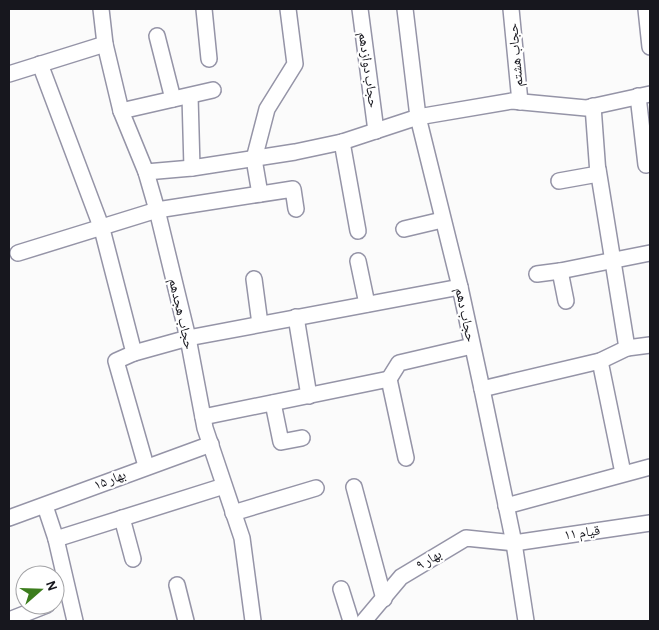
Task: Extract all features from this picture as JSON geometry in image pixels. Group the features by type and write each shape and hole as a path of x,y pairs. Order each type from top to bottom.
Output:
{"street":[{"name":"حجاب هجدهم","path":"101,9 105,44 122,111 146,172 157,210 188,338 203,417 242,538 253,621"},
{"path":"204,9 209,59"},
{"path":"260,194 254,159 267,109 295,64 288,9"},
{"name":"حجاب دوازدهم","path":"360,9 376,130"},
{"name":"حجاب دهم","path":"405,9 418,117 460,287 482,389 514,543 526,621"},
{"name":"حجاب هشتم","path":"511,9 520,102"},
{"path":"646,9 650,47"},
{"path":"157,36 173,99"},
{"path":"9,74 105,44"},
{"path":"40,64 102,229 134,353"},
{"path":"122,111 213,90"},
{"path":"146,172 192,168 295,152 342,142 418,117 512,101 586,108 644,95 646,165"},
{"path":"190,96 192,168"},
{"path":"593,106 598,169 627,348"},
{"path":"342,142 358,231"},
{"path":"559,180 598,174 598,169"},
{"path":"18,253 102,229 157,210 293,189 296,209"},
{"path":"404,229 442,220"},
{"path":"538,274 650,253"},
{"path":"358,261 367,304"},
{"path":"560,271 566,301"},
{"path":"254,279 260,324"},
{"path":"146,466 116,361 134,353 188,338 460,287"},
{"path":"296,317 309,396"},
{"path":"482,389 600,361 627,348 650,345"},
{"path":"406,458 389,380 399,363 472,346"},
{"path":"600,361 624,473"},
{"path":"203,417 389,380"},
{"path":"273,403 281,442 302,438"},
{"name":"بهار ۱۵","path":"9,518 146,466 211,444"},
{"path":"506,506 650,467"},
{"path":"56,539 224,486"},
{"path":"354,487 384,599"},
{"path":"233,513 316,488"},
{"path":"44,506 56,539 75,621"},
{"path":"122,518 133,559"},
{"name":"قیام ۱۱","path":"514,543 650,523"},
{"name":"بهار ۹","path":"364,621 401,577 466,538 514,543"},
{"path":"177,585 186,621"},
{"path":"341,589 351,621"},
{"path":"65,598 70,596"},
{"path":"9,620 22,615"}]}
